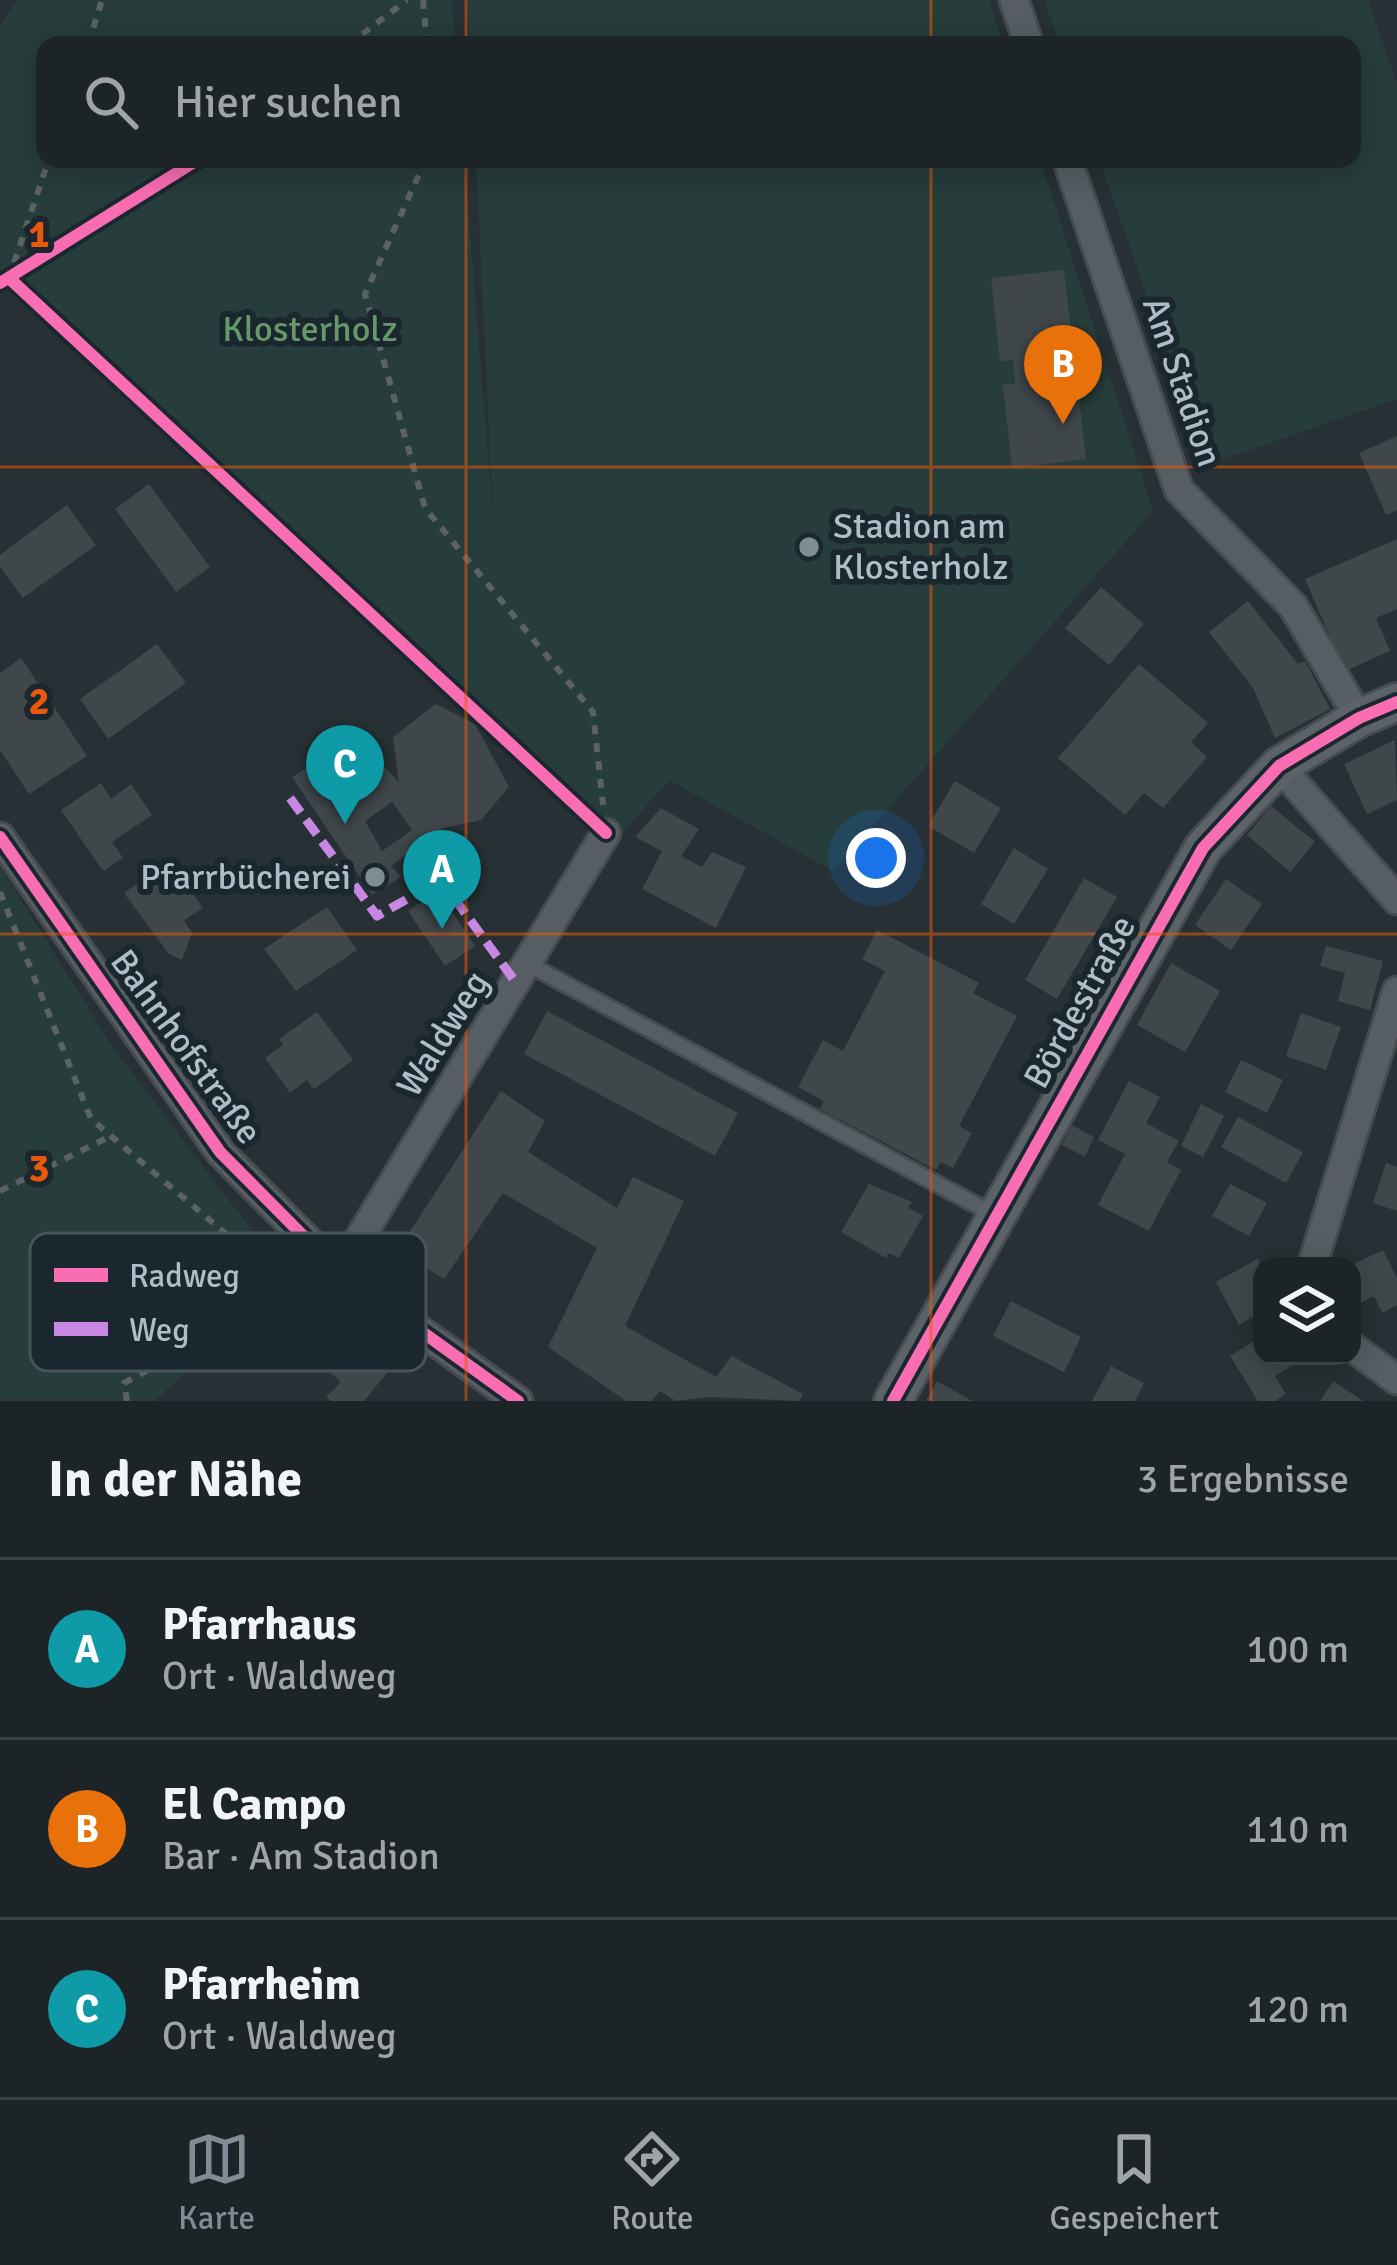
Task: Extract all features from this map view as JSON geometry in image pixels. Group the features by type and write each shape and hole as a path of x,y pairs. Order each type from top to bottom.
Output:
{"street":[{"path":"1014,0 1026,36"},
{"name":"Am Stadion","path":"1070,168 1179,490 1293,606 1358,718"},
{"name":"Bördestraße","path":"893,1401 1203,848 1280,766 1358,718 1397,702"},
{"path":"1280,766 1397,900"},
{"name":"Waldweg","path":"363,1233 606,833"},
{"name":"Bahnhofstraße","path":"0,837 220,1152 300,1233"},
{"path":"1315,1257 1397,991"},
{"name":"Bahnhofstraße","path":"426,1335 518,1401"},
{"path":"1361,1354 1397,1380"}],"lane":[{"path":"528,964 997,1217"}],"path":[{"path":"91,36 102,0"},
{"path":"360,36 406,0"},
{"path":"423,0 426,36"},
{"path":"4,280 46,168"},
{"path":"4,280 184,168"},
{"path":"422,168 365,294 425,508 593,712 606,833"},
{"path":"4,280 606,833"},
{"path":"0,892 91,1119 225,1233"},
{"path":"0,1191 111,1136"},
{"path":"127,1401 124,1383 146,1371"}],"green space":[{"name":"Stadion am Klosterholz","path":"17,0 452,0 454,36 36,36 36,168 465,168 493,516 476,168 1043,168 1153,511 833,871 669,780 612,845 0,268 0,26"},
{"path":"467,0 989,0 1000,36 469,36"},
{"path":"1368,0 1397,84 1397,399 1206,465 1102,168 1361,168 1361,36 1057,36 1045,3"},
{"path":"0,866 112,1046 254,1233 30,1233 30,1371 187,1371 155,1401 0,1401"}],"building":[{"path":"1064,270 1086,459 1012,468 1003,385 1015,384 1013,360 1000,361 991,278"},
{"path":"1397,436 1397,510 1386,515 1359,453"},
{"path":"149,484 210,567 176,592 115,509"},
{"path":"67,505 96,545 23,598 0,567 0,555"},
{"path":"1397,539 1397,609 1376,618 1390,651 1345,671 1305,579"},
{"path":"1101,587 1144,624 1109,665 1065,628"},
{"path":"1248,601 1298,664 1305,661 1330,709 1275,738 1253,688 1209,632"},
{"path":"157,644 186,683 108,739 80,699"},
{"path":"21,658 87,756 29,794 0,750 0,673"},
{"path":"1139,664 1208,723 1191,742 1207,757 1163,808 1144,793 1125,815 1058,758"},
{"path":"436,704 475,724 509,787 481,820 443,828 391,866 401,877 372,895 292,777 321,759 339,788 379,760 399,783 393,737","holes":["392,802 412,830 382,851 365,821"]},
{"path":"1395,740 1397,800 1367,814 1344,764"},
{"path":"955,781 1001,808 974,853 928,826"},
{"path":"101,783 111,799 131,784 152,815 112,842 123,858 103,871 61,810"},
{"path":"1271,806 1315,842 1290,872 1247,835"},
{"path":"661,808 699,829 681,856 702,867 712,852 746,867 716,928 642,889 662,851 635,837"},
{"path":"1014,848 1048,869 1014,924 981,904"},
{"path":"161,866 169,878 177,872 203,908 184,920 192,933 182,960 169,954 124,893"},
{"path":"1084,878 1117,897 1057,999 1025,980"},
{"path":"1226,879 1262,904 1231,950 1195,925"},
{"path":"438,891 475,946 445,966 408,911"},
{"path":"327,907 357,950 296,991 264,949"},
{"path":"877,930 979,983 973,993 1017,1016 959,1126 972,1133 953,1168 941,1162 936,1170 820,1109 824,1101 798,1087 823,1040 843,1051 885,971 862,959"},
{"path":"1326,946 1383,961 1370,1010 1338,1001 1345,973 1320,966"},
{"path":"1171,963 1220,991 1185,1052 1137,1025"},
{"path":"547,1011 738,1113 715,1156 524,1054"},
{"path":"317,1012 353,1060 314,1089 307,1080 290,1093 265,1058 283,1045 279,1039"},
{"path":"1301,1013 1341,1027 1326,1070 1286,1056"},
{"path":"1241,1060 1283,1080 1267,1113 1225,1092"},
{"path":"1129,1081 1160,1097 1146,1123 1179,1141 1167,1162 1181,1170 1149,1231 1098,1205 1125,1154 1098,1140"},
{"path":"501,1091 545,1121 528,1152 617,1208 633,1177 684,1201 625,1326 716,1377 732,1356 803,1394 799,1401 709,1397 676,1401 660,1391 651,1401 626,1401 548,1347 597,1248 503,1193 444,1279 426,1268 426,1233 409,1233"},
{"path":"1201,1104 1224,1116 1203,1157 1181,1146"},
{"path":"1238,1117 1303,1152 1286,1183 1221,1147"},
{"path":"1072,1125 1094,1137 1085,1157 1062,1145"},
{"path":"1386,1163 1397,1167 1397,1211 1373,1203"},
{"path":"869,1184 912,1202 908,1208 923,1216 899,1258 889,1253 886,1258 841,1232"},
{"path":"1230,1184 1267,1203 1249,1236 1212,1216"},
{"path":"1383,1250 1397,1278 1397,1305 1382,1313 1374,1296 1361,1302 1361,1261"},
{"path":"1253,1261 1253,1317 1239,1325 1216,1282"},
{"path":"1011,1301 1081,1337 1064,1372 993,1336"},
{"path":"1253,1342 1253,1365 1293,1365 1275,1376 1286,1394 1275,1401 1258,1401 1230,1356"},
{"path":"1111,1366 1144,1383 1135,1401 1092,1401"},
{"path":"328,1371 389,1371 364,1401 326,1397 341,1382"},
{"path":"937,1381 972,1401 926,1401"},
{"path":"1333,1381 1363,1401 1320,1401"}],"marked path":[{"path":"290,798 377,916 441,880 517,984"}],"cycle path":[{"path":"0,283 185,168"},
{"path":"9,278 606,833"},
{"path":"893,1401 1203,848 1279,766 1359,718 1397,702"},
{"path":"0,837 220,1152 300,1233"},
{"path":"426,1335 518,1401"}],"place":[{"name":"El Campo","path":"1063,424"},
{"name":"Stadion am Klosterholz","path":"809,547"},
{"name":"Pfarrheim","path":"345,824"},
{"name":"Pfarrbücherei","path":"375,877"},
{"name":"Pfarrhaus","path":"442,929"}],"park label":[{"name":"Klosterholz","path":"310,329"}]}
